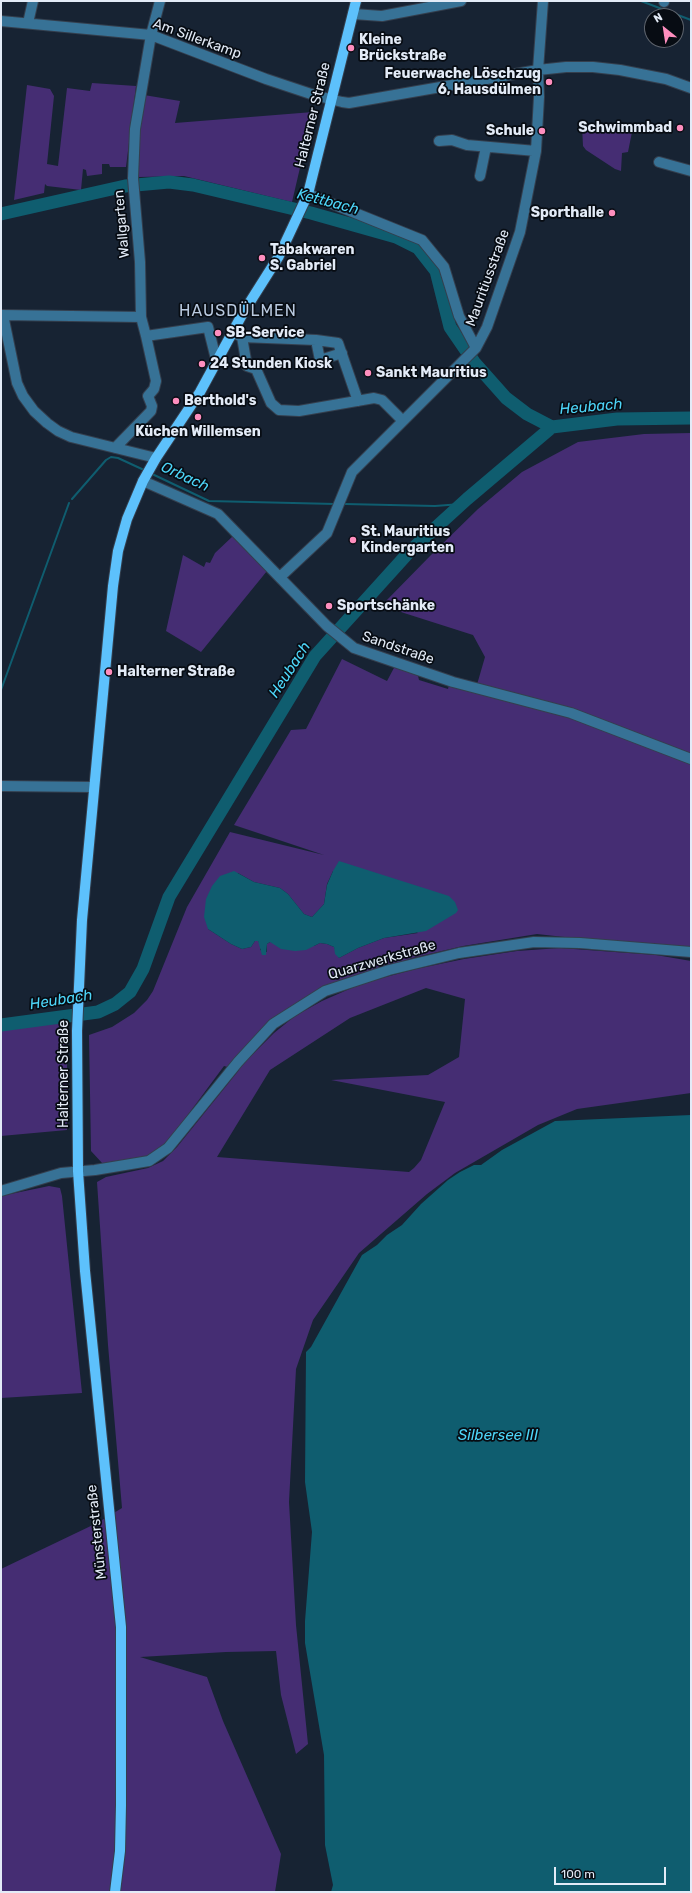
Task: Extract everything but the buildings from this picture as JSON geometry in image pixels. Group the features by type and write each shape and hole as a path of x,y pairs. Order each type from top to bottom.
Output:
{"main road":[{"name":"Halterner Straße","path":"78,1171 76,1031 82,920 93,787 113,586 118,551 127,519 144,479 217,363 238,335 298,217 306,198 356,1"},
{"name":"Münsterstraße","path":"78,1171 85,1271 120,1627 121,1805 120,1851 115,1892"}],"street":[{"path":"28,22 33,1"},
{"name":"Wallgarten","path":"115,448 151,411 152,406 148,396 154,389 156,382 142,318 140,262 133,178 135,129 151,35 160,1"},
{"path":"353,14 382,16 461,1"},
{"name":"Mauritiusstraße","path":"280,577 327,533 352,472 474,349 487,327 520,232 536,151 539,97 538,70 543,1"},
{"name":"Am Sillerkamp","path":"1,21 28,22 151,35 266,79 332,99 349,102 538,70 593,67 613,69 666,79 691,88"},
{"path":"439,141 452,140 467,145 536,151"},
{"path":"480,176 486,146"},
{"path":"659,162 691,171"},
{"path":"306,198 422,240 444,267 458,316 474,349"},
{"path":"142,318 2,315 17,383 23,396 34,411 58,431 71,437 156,458"},
{"path":"146,336 208,327 217,363"},
{"path":"358,400 338,343 316,340 238,335 247,366 256,369 271,403 279,410 299,411 374,398 382,400 403,421"},
{"path":"316,340 320,360 342,353"},
{"name":"Sandstraße","path":"144,479 218,514 327,626 354,648 453,682 571,713 691,758"},
{"path":"1,786 93,787"},
{"name":"Quarzwerkstraße","path":"1,1191 55,1174 95,1170 149,1161 168,1148 238,1062 273,1024 325,991 389,970 459,953 534,942 580,943 691,952"}],"shaded area":[{"path":"92,83 136,86 126,167 110,167 109,164 102,164 102,174 87,176 86,170 83,169 81,190 47,186 45,184 44,193 14,200 27,85 50,89 54,96 47,164 58,166 67,88 90,91"},
{"path":"144,95 180,101 175,123 313,112 292,202 184,176 139,177 139,124"},
{"path":"582,126 632,132 628,152 622,153 621,171 615,169 586,150 583,146"},
{"path":"691,433 691,951 537,934 463,946 412,958 323,989 241,1055 250,1057 274,1033 295,1016 322,1001 363,983 416,969 464,959 517,951 560,948 656,955 691,961 691,1093 577,1109 538,1125 455,1173 427,1194 359,1253 313,1320 296,1369 289,1502 296,1625 308,1744 296,1754 281,1695 276,1651 226,1652 140,1657 207,1677 223,1721 281,1854 275,1892 1,1892 1,1569 97,1523 122,1508 108,1345 97,1182 106,1177 148,1168 163,1161 177,1147 239,1070 224,1066 164,1147 147,1158 103,1164 91,1151 89,1035 112,1027 134,1013 147,1000 153,991 187,907 230,832 324,855 234,825 291,730 306,729 342,659 387,681 395,666 417,672 419,680 448,689 449,685 494,698 492,692 476,688 485,657 473,635 390,608 384,603 478,509 522,472 578,442 644,434","holes":["333,871 418,933 384,938 358,948 339,958 334,947 320,943 314,946 270,942 267,944 267,952 260,950 260,944 258,941 255,941 251,947 242,949 231,944 208,929 238,873 254,882 280,888 288,894 304,914 312,917 324,904 327,884","426,988 465,999 459,1057 428,1075 331,1080 445,1102 421,1160 414,1168 409,1172 217,1157 270,1070 350,1018"]},
{"path":"233,536 267,571 201,652 166,631 183,555 204,567 206,562 210,563 215,553"},
{"path":"67,1021 67,1130 1,1136 1,1030"},
{"path":"49,1186 60,1188 62,1196 82,1393 1,1398 1,1196"}],"water":[{"path":"339,861 449,896 455,902 458,910 456,913 426,931 384,938 358,948 339,958 335,954 334,947 320,943 306,950 295,951 281,949 270,942 267,944 266,955 262,955 258,941 255,941 251,947 242,949 231,944 208,929 204,917 206,899 212,886 220,876 234,871 254,882 280,888 288,894 304,914 312,917 324,904 327,885"},
{"name":"Silbersee III","path":"691,1115 691,1892 331,1892 333,1885 325,1845 324,1755 305,1643 305,1621 312,1532 305,1482 306,1352 311,1347 362,1255 402,1225 421,1204 448,1180 460,1172 474,1165 481,1165 502,1150 555,1121"}],"waterway":[{"path":"641,1 691,20"},
{"name":"Kettbach","path":"1,214 125,186 169,182 193,185 311,213 396,237 418,248 436,271 450,327 474,362 506,398 527,414 552,427"},
{"name":"Heubach","path":"1,1025 98,1012 115,1004 130,992 143,969 169,897 315,656 410,551 467,499 552,427 617,419 691,418"},
{"name":"Orbach","path":"72,499 106,460 111,457 118,458 144,470"},
{"name":"Orbach","path":"150,473 209,501 335,504"},
{"name":"Orbach","path":"1,690 69,503"},
{"name":"Orbach","path":"345,504 435,506 461,504"}],"place":[{"name":"Kleine Brückstraße","path":"351,48"},
{"name":"Feuerwache Löschzug 6, Hausdülmen","path":"549,82"},
{"name":"Schwimmbad","path":"680,128"},
{"name":"Schule","path":"542,131"},
{"name":"Sporthalle","path":"612,213"},
{"name":"Tabakwaren S. Gabriel","path":"262,258"},
{"name":"SB-Service","path":"218,333"},
{"name":"24 Stunden Kiosk","path":"202,364"},
{"name":"Sankt Mauritius","path":"368,373"},
{"name":"Berthold's","path":"176,401"},
{"name":"Küchen Willemsen","path":"198,417"},
{"name":"St. Mauritius Kindergarten","path":"353,540"},
{"name":"Sportschänke","path":"329,606"},
{"name":"Halterner Straße","path":"109,672"}],"district":[{"name":"HAUSDÜLMEN","path":"238,311"}]}
